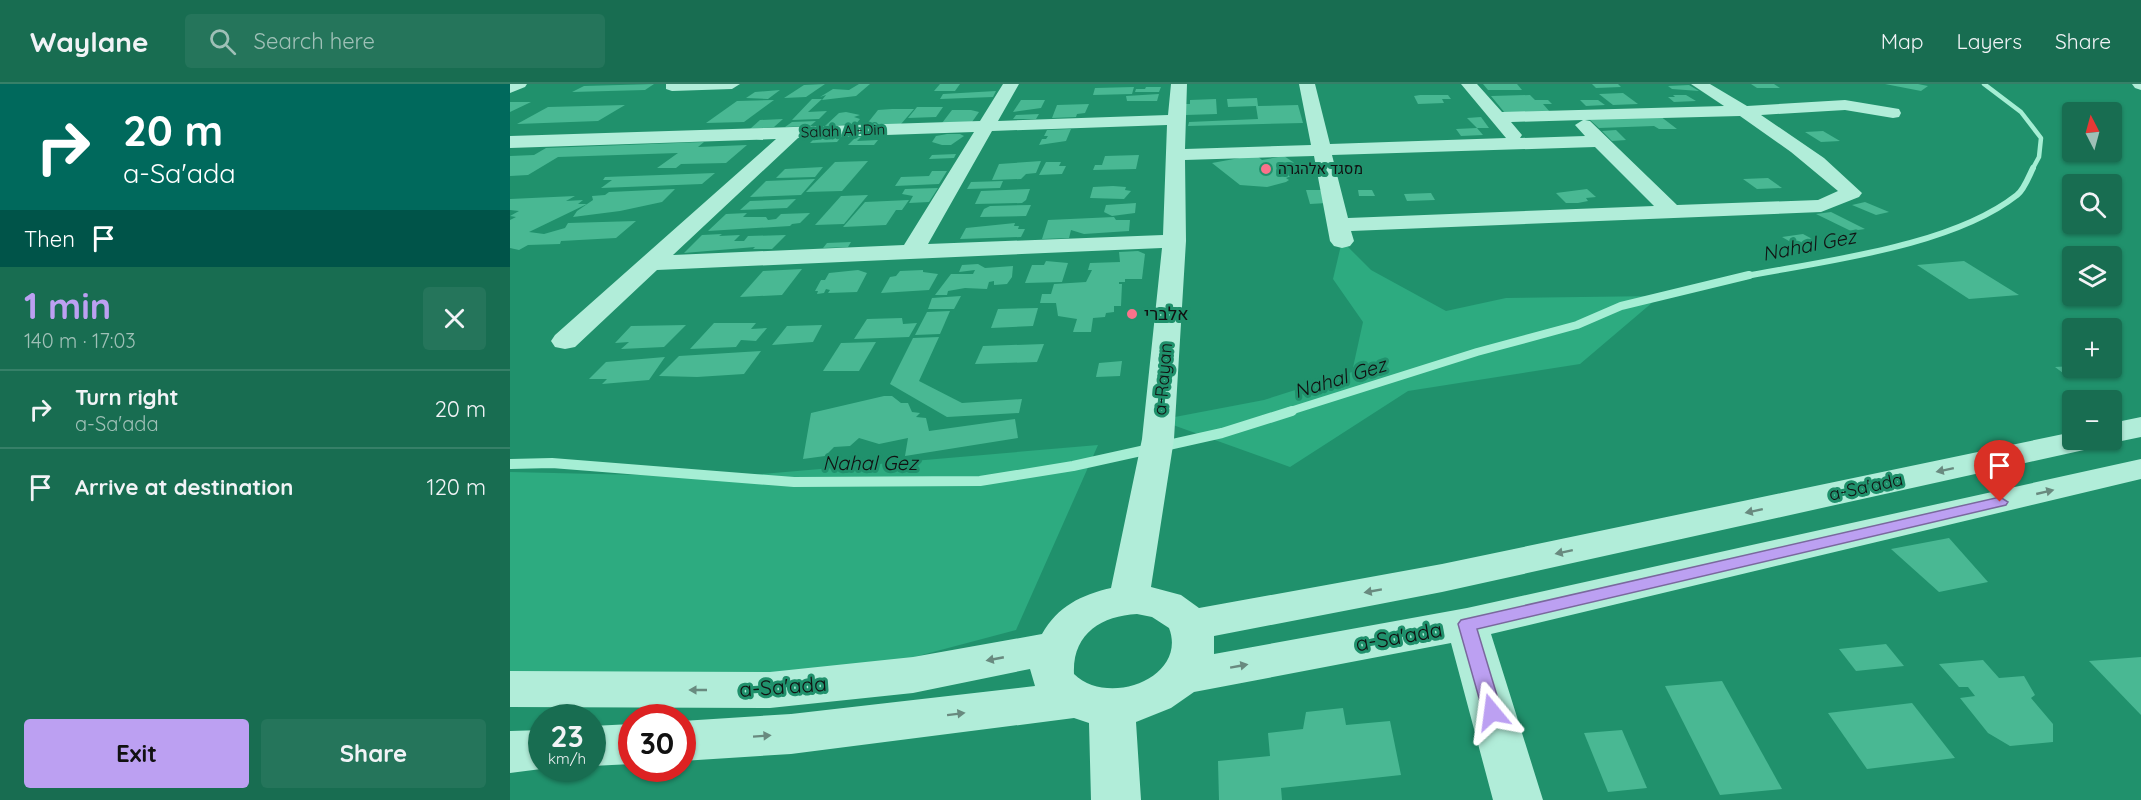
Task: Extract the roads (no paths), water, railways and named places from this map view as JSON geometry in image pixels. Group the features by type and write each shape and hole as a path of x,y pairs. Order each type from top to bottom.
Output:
{"street":[{"path":"510,88 519,84"},
{"path":"672,86 732,84"},
{"path":"912,252 1011,84"},
{"name":"a-Rayan","path":"1130,599 1158,439 1174,241 1176,120 1179,84"},
{"path":"1307,84 1340,233 1672,212 1821,206 1852,193 1824,166 1700,84"},
{"path":"1469,84 1519,143"},
{"path":"1499,117 1743,111 1845,105 1893,113"},
{"path":"1575,116 1672,212"},
{"name":"Salah Al-Din","path":"510,142 1176,120"},
{"path":"565,340 793,133"},
{"path":"1176,155 1599,141"},
{"path":"650,263 1174,241"},
{"path":"2122,432 2141,427"},
{"name":"a-Sa'ada","path":"1190,625 1454,576 2062,445"},
{"name":"a-Sa'ada","path":"1181,677 1467,624 2141,469"},
{"path":"696,740 792,734 1093,705 1136,704 1162,693 1181,677 1192,659 1194,640 1190,625 1177,611 1158,602 1130,599 1097,606 1067,626 1053,648 1051,670 1059,687 1093,705 1116,800"},
{"path":"1467,624 1518,800"},
{"name":"a-Sa'ada","path":"510,689 770,690 913,675 1053,648"},
{"path":"510,752 528,751"}],"waterway":[{"name":"Nahal Gez","path":"1984,84 2021,112 2041,138 2039,157 2032,170"},
{"name":"Nahal Gez","path":"1741,277 1885,250 1958,228 1990,213 2020,193 2032,170"},
{"name":"Nahal Gez","path":"1287,412 1477,352 1577,325 1621,306 1749,275"},
{"name":"Nahal Gez","path":"1164,446 1222,433 1292,411"},
{"name":"Nahal Gez","path":"510,464 552,463 794,482 980,481 1073,466 1150,449"}],"place":[{"name":"מסגד אלהגרה","path":"1266,169"},
{"name":"אלברי","path":"1132,314"}]}
